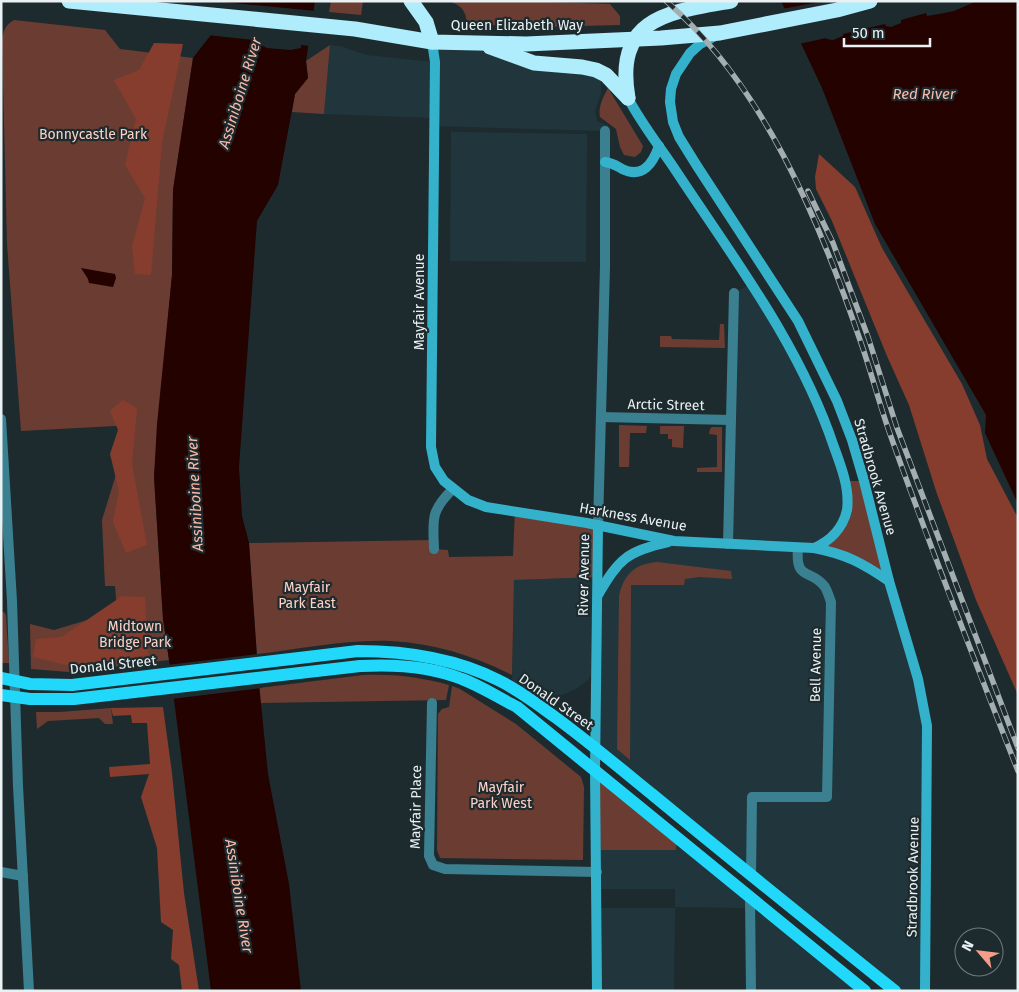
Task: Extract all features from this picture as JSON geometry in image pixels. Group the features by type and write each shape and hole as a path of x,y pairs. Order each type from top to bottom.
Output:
{"highway":[{"name":"Queen Elizabeth Way","path":"69,1 355,30 432,42 526,44 720,33 837,10 870,1"},
{"path":"411,1 426,22 432,42"},
{"path":"628,98 625,83 625,66 628,53 636,38 650,24 664,16 687,9 730,1"},
{"path":"477,43 534,63 596,70 606,75 628,98"}],"main road":[{"name":"Stradbrook Avenue","path":"720,33 695,48 681,64 671,90 670,102 673,122 684,145 798,322 825,375 852,440 889,581 918,680 927,726 925,991"},
{"name":"Mayfair Avenue","path":"432,42 435,62 431,447 439,473 453,489"},
{"path":"628,98 784,334 808,383 832,441 845,481 847,509 843,522 837,531 828,540 814,548"},
{"path":"605,162 613,162 624,170 639,172 652,164 659,146"},
{"name":"Harkness Avenue","path":"453,489 468,500 486,507 598,525 674,541 814,548 847,556 867,566 889,581"},
{"name":"River Avenue","path":"597,991 595,770 598,525"},
{"path":"597,596 611,573 623,559 644,547 674,541"},
{"name":"Donald Street","path":"1,678 30,684 72,685 358,651 409,653 439,659 463,672 517,707 865,991"},
{"name":"Donald Street","path":"1,695 30,699 74,699 360,666 384,665 463,672 498,680 527,697 596,748 895,991"}],"street":[{"name":"River Avenue","path":"598,525 605,267 604,130"},
{"path":"728,544 734,293"},
{"name":"Arctic Street","path":"601,417 731,420"},
{"path":"1,419 5,519 14,633 18,786 29,991"},
{"path":"434,549 436,509 453,489"},
{"name":"Bell Avenue","path":"751,875 752,797 827,797 831,602 824,586 799,568 797,562 798,548"},
{"name":"Mayfair Place","path":"432,703 429,856 433,866 445,869 596,872"},
{"path":"1,872 24,876"},
{"path":"750,896 751,991"}],"shaded area":[{"path":"432,42 477,43 606,75 601,81 601,93 595,111 597,121 609,126 605,131 434,126 434,118 324,114 330,45 340,46 366,55 434,62"},
{"path":"451,132 587,134 586,262 450,261"},
{"path":"751,284 784,335 889,581 927,726 925,991 895,991 596,748 596,668 588,680 576,689 562,695 527,697 512,688 514,580 598,577 597,594 623,559 674,541 728,544 734,293"},
{"path":"677,837 865,991 751,991 750,908 675,907 675,889 597,889 596,850 676,850"},
{"path":"597,908 675,908 674,991 597,991"}],"green space":[{"path":"331,1 363,1 361,15 329,12"},
{"path":"448,1 610,4 620,16 620,25 543,27 467,24 462,9"},
{"name":"Bonnycastle Park","path":"14,20 105,30 120,49 193,58 173,190 172,275 154,477 163,619 169,660 69,672 31,669 30,624 54,630 117,611 115,586 105,586 102,520 131,426 134,425 21,431 7,244 2,41 5,29"},
{"path":"154,43 183,44 162,142 151,275 135,274 132,247 145,198 125,165 136,119 114,80 139,70"},
{"path":"330,45 324,114 292,112 295,94 308,78 306,61"},
{"path":"608,88 643,146 641,152 635,157 624,155 616,129 600,117 600,106"},
{"path":"819,154 855,187 882,248 962,384 980,425 987,459 1018,518 1018,695 976,600 936,491 909,405 832,221 816,189 815,177"},
{"path":"720,324 724,324 725,348 660,347 660,336 671,336 672,339 719,340"},
{"path":"123,400 137,408 132,464 147,545 126,553 113,522 119,491 110,454 118,430 110,411"},
{"path":"619,425 647,426 646,433 630,433 629,467 619,467"},
{"path":"660,426 684,426 683,448 672,447 672,439 668,439 668,434 660,434"},
{"path":"712,427 722,427 722,472 697,472 697,468 717,467 717,435 709,434"},
{"path":"845,481 864,481 889,581 821,545 841,525"},
{"name":"Mayfair Park East","path":"515,510 598,525 598,577 514,580 512,675 468,656 423,644 407,642 357,641 257,654 249,543 434,540 434,549 448,550 449,557 513,556"},
{"path":"657,562 731,571 732,579 699,577 685,579 684,585 631,585 630,760 617,749 619,596 627,576 642,565"},
{"name":"Midtown Bridge Park","path":"122,596 145,597 148,655 74,667 33,657 36,639 62,637"},
{"path":"1,611 6,616 9,663 1,663"},
{"path":"363,675 407,677 449,685 446,700 260,703 259,688"},
{"name":"Mayfair Park West","path":"452,686 460,689 516,724 581,777 584,787 583,860 440,858 437,850 438,714 442,709 449,707"},
{"path":"163,707 172,773 184,893 199,991 182,991 179,965 171,959 173,930 161,922 157,848 141,797 149,774 110,777 109,767 150,764 147,723 132,723 131,715 113,716 111,708"},
{"path":"111,708 113,724 105,724 99,718 48,721 37,729 36,712"},
{"path":"595,770 677,837 676,850 596,850"}],"water":[{"name":"Assiniboine River","path":"226,1 315,1 306,61 308,78 295,94 278,185 257,221 239,467 242,516 249,543 258,673 268,774 289,884 301,991 211,991 163,619 154,477 157,424 172,275 173,190 193,58 217,27"},
{"name":"Red River","path":"781,1 1018,1 1018,504 985,433 986,415 875,224 822,88"},
{"path":"81,268 115,274 116,278 113,287 89,283"}],"pier":[{"path":"824,1 977,1 954,11 927,16 926,13 901,20 901,23 891,27 885,24 843,34 843,36 833,40 826,38 799,44 782,9"},
{"path":"223,2 316,11 310,46 301,45 301,48 290,50 267,48 254,42 254,40 207,35 214,25"},
{"path":"259,654 262,688 171,699 167,665"}],"railway":[{"path":"666,1 701,35 732,73 760,114 806,202 844,294 890,434 921,519 1018,771"},
{"path":"808,191 833,243 868,337 897,428 1018,748"}]}
